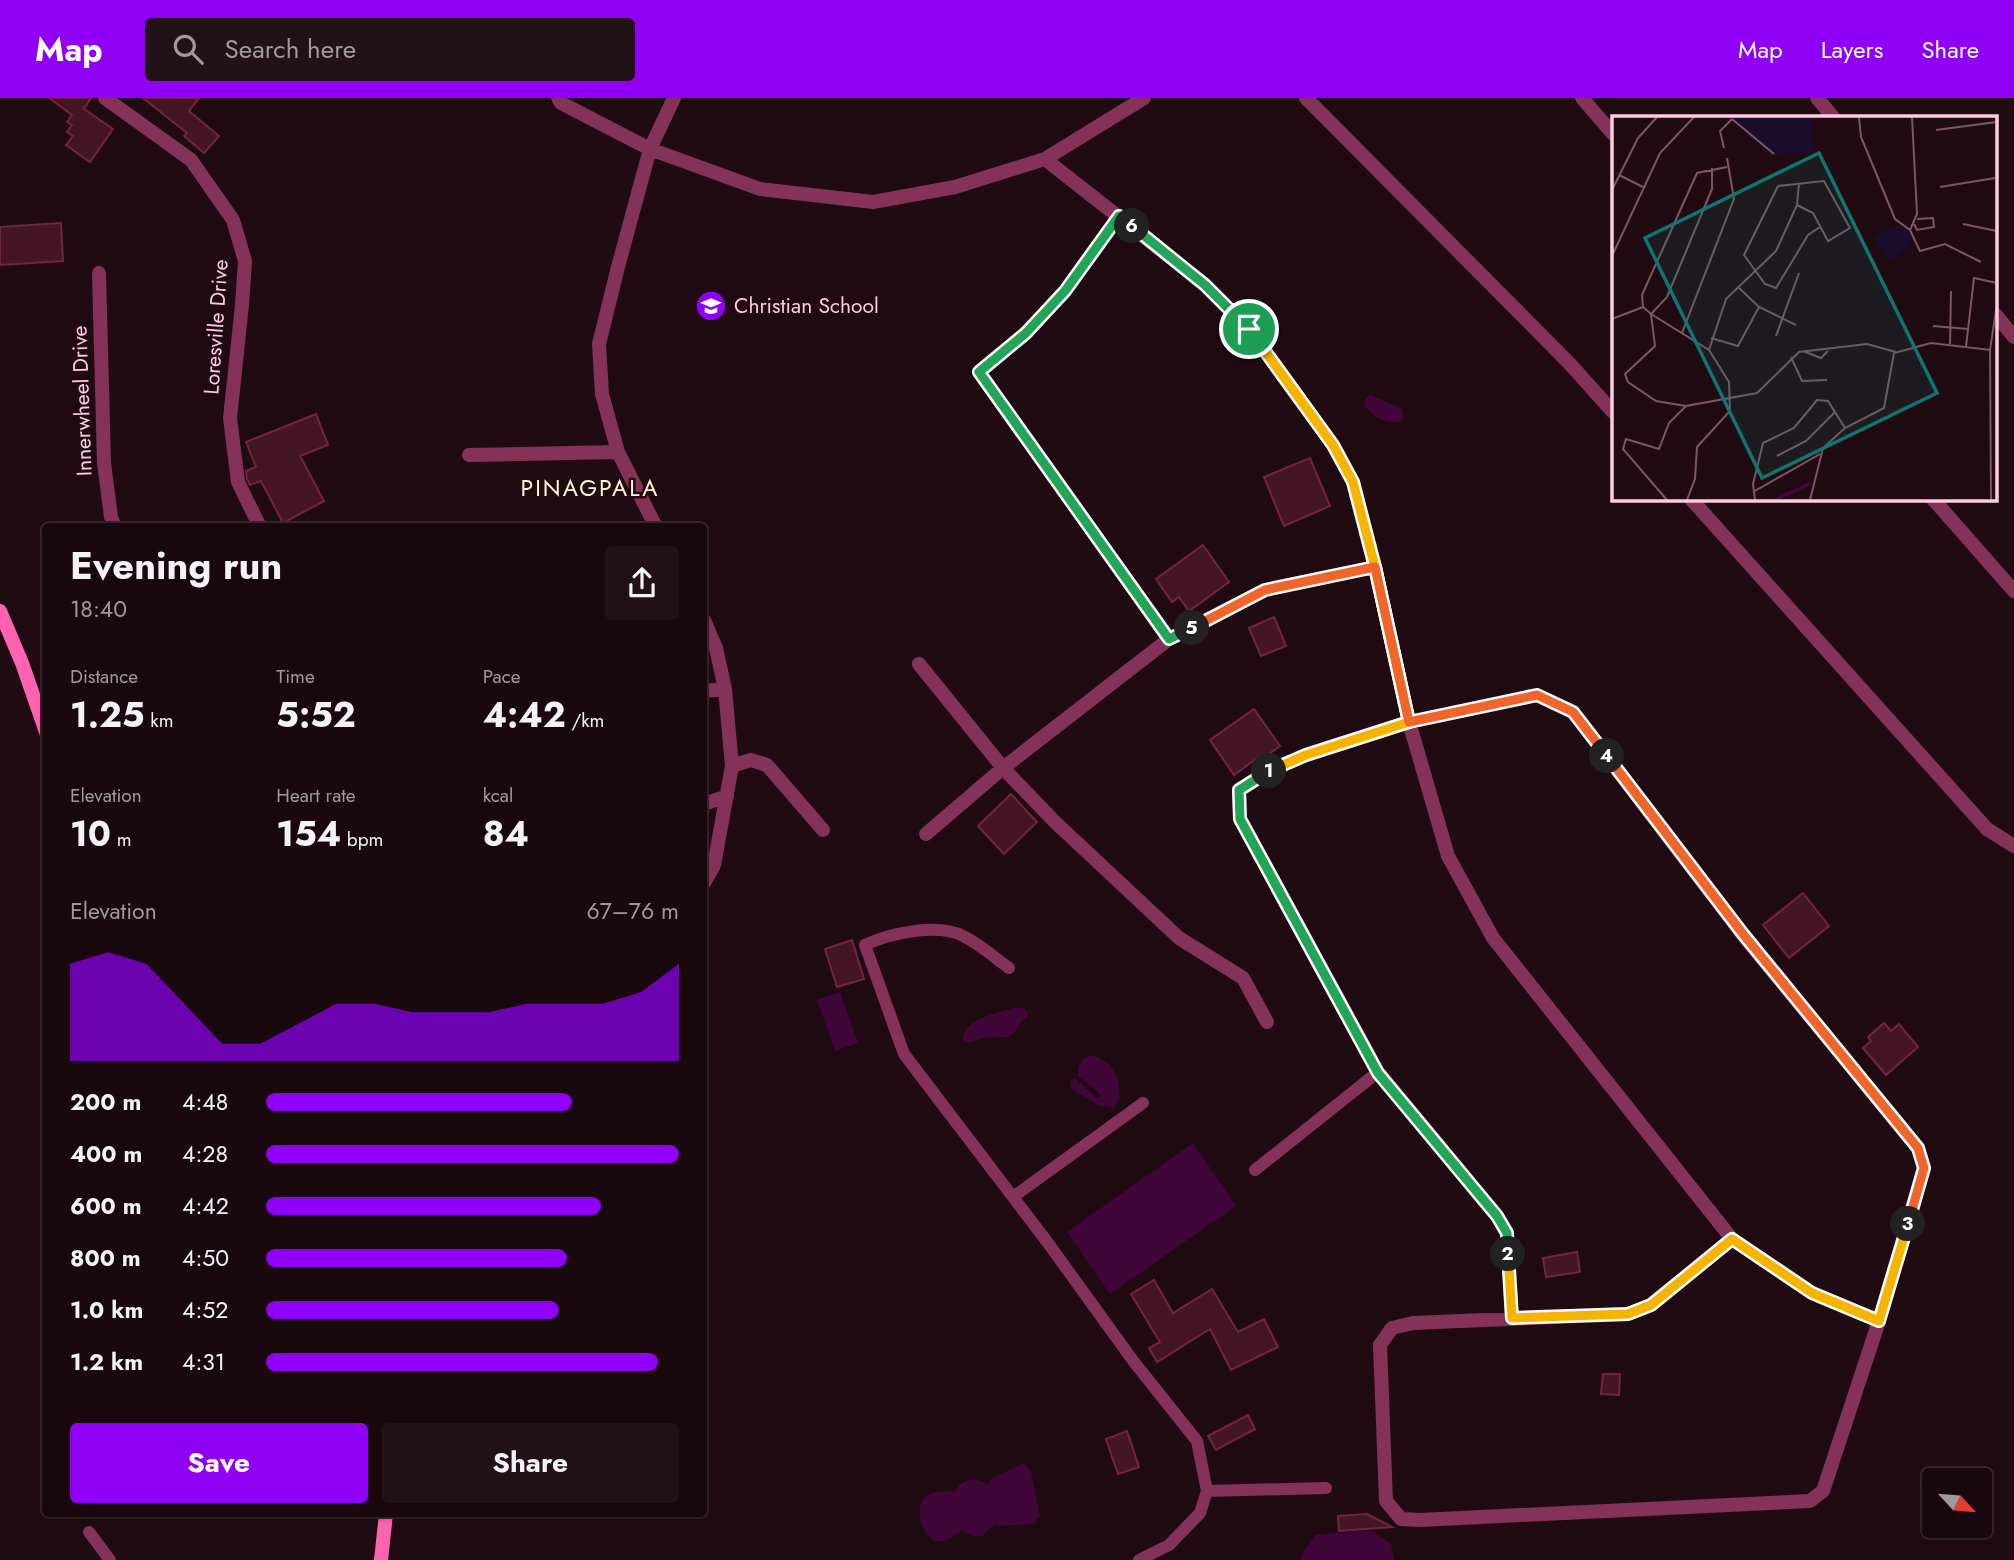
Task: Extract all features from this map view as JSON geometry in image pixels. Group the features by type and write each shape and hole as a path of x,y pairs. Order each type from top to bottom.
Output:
{"main road":[{"path":"0,611 42,720"},
{"path":"381,1560 386,1517"}],"street":[{"name":"Loresville Drive","path":"105,98 191,160 233,220 245,261 230,418 238,482 258,523"},
{"path":"558,98 561,103 650,149 760,189 873,202 955,187 1045,159 1144,98"},
{"path":"654,523 618,452 602,394 599,344 650,149 674,98"},
{"path":"1306,98 1570,364 1612,411"},
{"path":"1582,98 1612,133"},
{"path":"1817,98 1832,116"},
{"path":"1045,159 1205,285 1249,329 1333,445 1353,482 1375,567 1409,722 1448,856 1493,938 1732,1239 1812,1293 1879,1321"},
{"path":"1119,216 1065,291 1026,333 979,372 1169,639"},
{"name":"Innerwheel Drive","path":"99,273 104,463 113,523"},
{"path":"1996,315 2014,337"},
{"path":"469,455 618,452"},
{"path":"1692,500 1987,829 2014,846"},
{"path":"1934,500 2014,591"},
{"path":"926,834 1003,768 1169,639 1265,590 1375,567"},
{"path":"707,627 716,648 725,689 732,766 714,864 707,877"},
{"path":"919,664 1003,768 1055,822 1179,938 1243,978 1267,1022"},
{"path":"707,691 725,689"},
{"path":"1512,1318 1507,1233 1497,1216 1378,1073 1240,819 1239,790 1275,768 1306,755 1409,722 1537,695 1573,712 1743,934 1918,1148 1924,1168 1879,1321 1823,1491 1810,1500 1796,1503 1448,1518 1401,1518 1386,1501 1380,1345 1392,1328 1413,1323 1628,1314 1651,1305 1732,1239"},
{"path":"732,766 751,760 767,765 823,830"},
{"path":"707,803 727,796"}],"lane":[{"path":"1009,968 961,935 949,932 924,930 880,938 865,945 904,1054 1134,1363 1197,1441 1207,1491 1200,1513 1169,1545 1139,1560"},
{"path":"1255,1170 1378,1073"},
{"path":"1013,1197 1143,1103"},
{"path":"1207,1491 1326,1488"},
{"path":"89,1532 110,1560"}],"shaded area":[{"path":"1370,395 1402,409 1404,419 1388,422 1372,414 1364,405"},
{"path":"840,992 858,1043 835,1051 817,1000"},
{"path":"1013,1008 1024,1008 1028,1017 1013,1034 968,1043 963,1040 964,1033 975,1022"},
{"path":"1092,1055 1106,1062 1118,1079 1119,1101 1113,1108 1098,1105 1070,1088 1071,1081 1075,1078 1097,1098 1102,1097 1078,1076 1078,1067 1083,1059"},
{"path":"1193,1143 1236,1206 1110,1294 1067,1232"},
{"path":"1024,1463 1031,1472 1040,1516 1034,1524 995,1524 982,1536 972,1536 962,1530 943,1541 928,1536 920,1512 927,1496 932,1493 954,1492 969,1480 988,1485 992,1478"},
{"path":"1370,1530 1391,1544 1394,1560 1301,1560 1301,1555 1316,1535"}],"building":[{"path":"49,98 91,98 84,109 113,129 90,162 66,145 73,136 67,132 72,125 67,122 72,115"},
{"path":"143,98 199,98 189,111 219,136 204,153 184,136 187,133"},
{"path":"61,223 63,261 0,265 0,227"},
{"path":"316,414 328,445 300,456 324,501 283,523 261,481 250,485 247,479 246,471 256,467 246,442"},
{"path":"1310,458 1330,506 1284,526 1264,477"},
{"path":"1203,545 1229,582 1189,611 1179,597 1172,602 1156,579"},
{"path":"1274,617 1286,646 1261,656 1249,628"},
{"path":"1254,709 1280,746 1262,759 1260,756 1234,775 1210,740"},
{"path":"1011,794 1037,822 1004,854 978,826"},
{"path":"1803,893 1829,926 1789,958 1763,925"},
{"path":"852,940 864,979 837,987 825,949"},
{"path":"1884,1023 1891,1031 1899,1024 1918,1047 1886,1075 1863,1048 1871,1041 1868,1037"},
{"path":"1577,1252 1580,1272 1546,1277 1543,1258"},
{"path":"1154,1280 1173,1313 1212,1289 1238,1332 1264,1319 1278,1347 1231,1370 1210,1329 1157,1362 1149,1348 1160,1342 1131,1294"},
{"path":"1603,1374 1620,1374 1619,1395 1601,1394"},
{"path":"1248,1415 1255,1429 1216,1450 1208,1436"},
{"path":"1127,1431 1139,1467 1118,1474 1106,1439"},
{"path":"1367,1514 1392,1527 1339,1531 1338,1516"}],"place":[{"name":"Christian School","path":"711,306"}],"district":[{"name":"PINAGPALA","path":"590,488"}],"route":[{"path":"1249,329 1205,285 1119,216 1065,291 1026,333 979,372 1169,639 1265,590 1375,567 1392,645 1409,722 1537,695 1573,712 1743,934 1918,1148 1924,1168 1879,1321 1812,1293 1732,1239 1651,1305 1628,1314 1512,1318 1507,1233 1497,1216 1378,1073 1240,819 1239,790 1275,768 1306,755 1409,722 1375,567 1353,482 1333,445 1249,329"}]}
